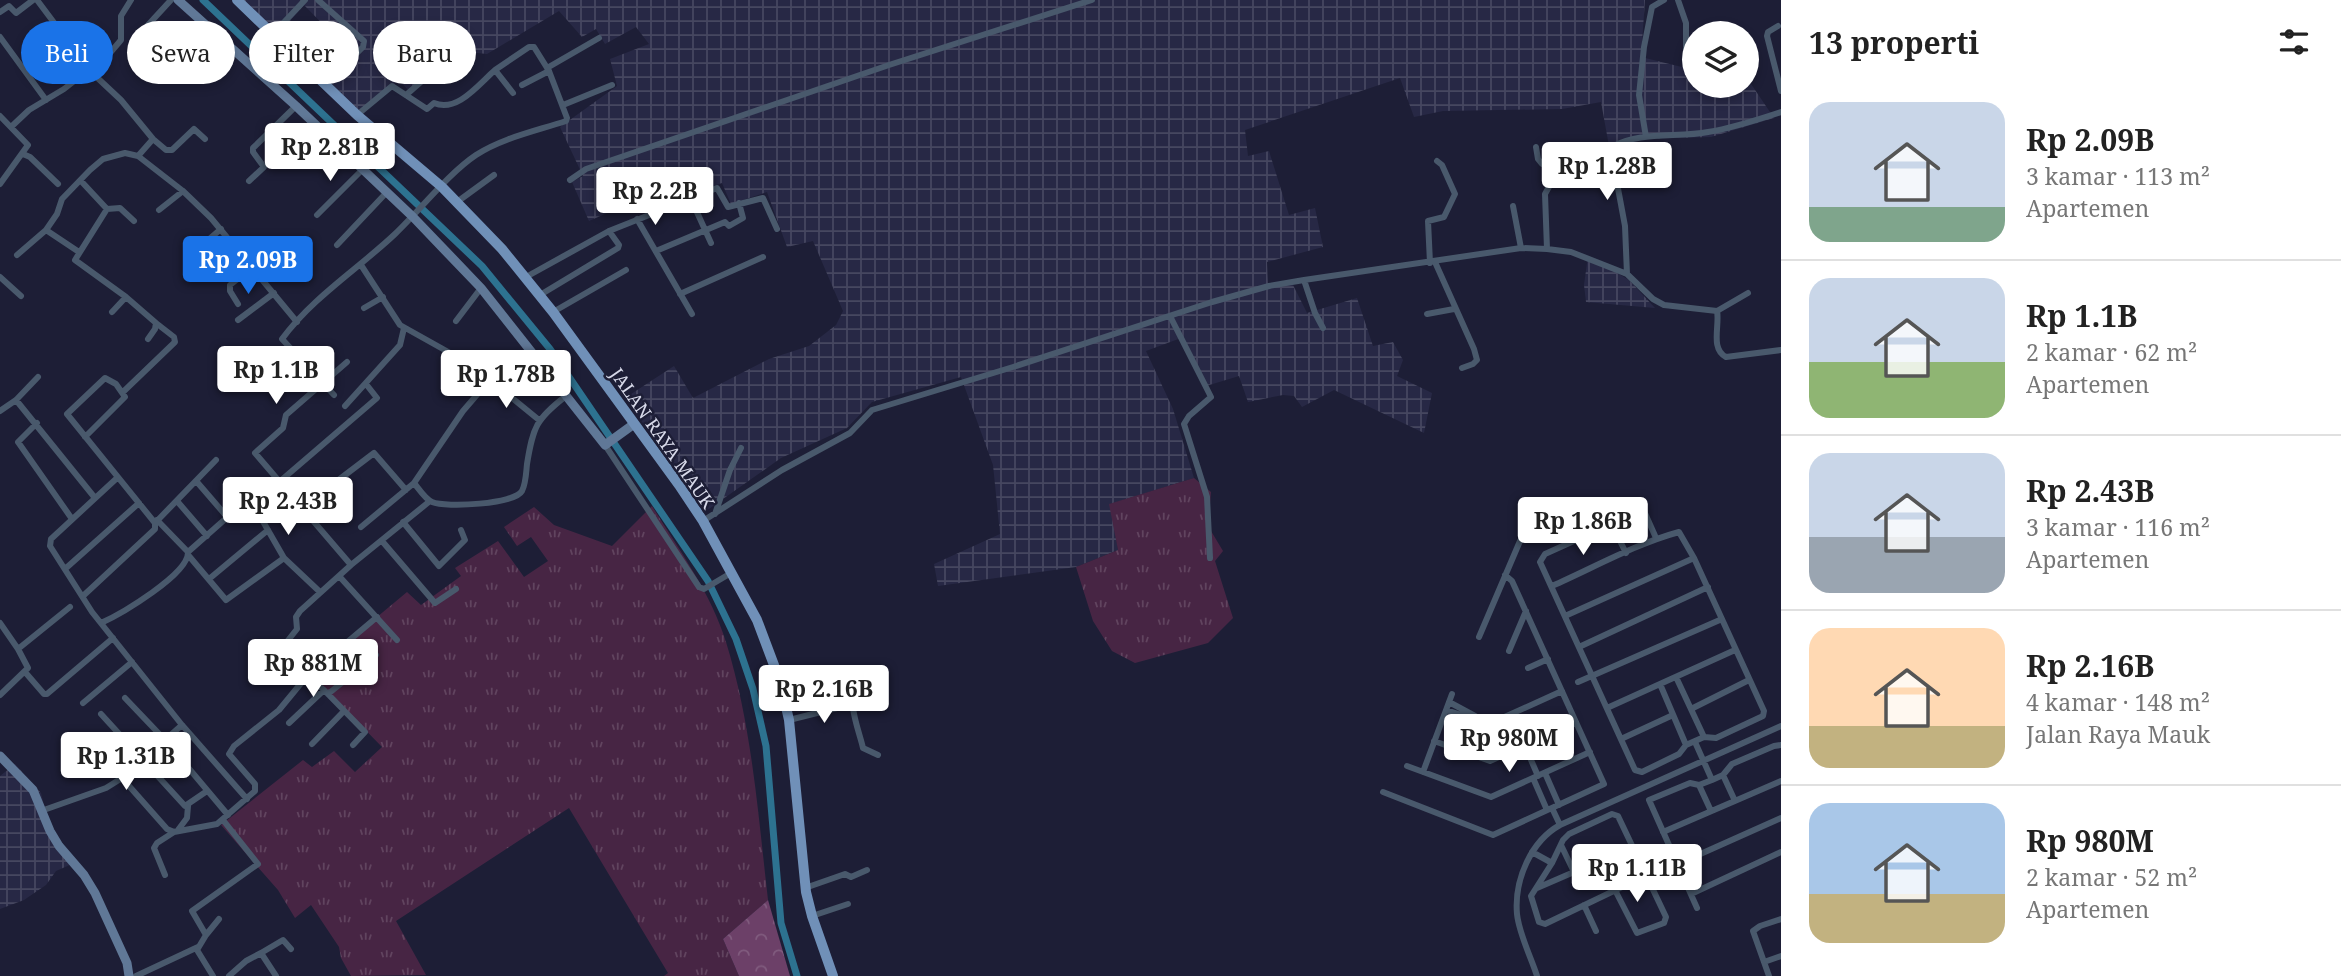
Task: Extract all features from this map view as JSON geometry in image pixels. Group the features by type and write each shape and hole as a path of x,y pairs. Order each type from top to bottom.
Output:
{"main road":[{"name":"JALAN RAYA MAUK","path":"237,0 258,21"},
{"name":"JALAN RAYA MAUK","path":"326,84 439,190 457,202 526,277 631,426 703,522 728,575 757,620 774,663 789,720 805,888 811,916 833,976"}],"street":[{"path":"0,12 9,6 16,13 35,0 52,21"},
{"path":"113,49 121,40 121,16 131,0"},
{"path":"152,21 171,0"},
{"path":"178,0 415,215 481,288 607,444 699,587 707,587 728,575"},
{"path":"285,21 305,0"},
{"path":"318,0 342,21"},
{"path":"570,180 586,169 889,65 1092,0"},
{"path":"1646,137 1639,101 1644,47 1652,7 1664,0"},
{"path":"1678,0 1685,21"},
{"path":"1778,26 1768,32 1767,36 1780,87"},
{"path":"0,37 46,100"},
{"path":"359,37 364,41 359,51"},
{"path":"522,85 599,38"},
{"path":"334,395 282,339 333,286 361,265 415,215 464,164 493,146 566,121 567,118 548,69 531,47 495,70 456,104 441,106 434,103 427,109 394,86 357,115"},
{"path":"495,70 513,93"},
{"path":"11,127 29,110 70,84"},
{"path":"103,84 121,100 153,139 169,151 193,130 205,139"},
{"path":"406,95 419,84"},
{"path":"563,105 612,85"},
{"path":"250,181 264,167 253,148 296,106"},
{"path":"1627,274 1625,226 1611,151 1615,145 1646,137 1706,133 1743,125 1781,112"},
{"path":"0,117 28,144 0,184"},
{"path":"138,156 153,139"},
{"path":"1536,147 1539,163 1611,151"},
{"path":"17,255 46,230 58,214 62,200 103,159 125,153 138,156 183,191 221,229 297,322"},
{"path":"23,154 30,157 58,184"},
{"path":"1437,161 1442,165 1453,187 1454,198 1444,217 1428,221 1432,262 1474,349 1477,360 1462,368"},
{"path":"1547,163 1550,185 1545,194 1547,249"},
{"path":"317,215 363,169"},
{"path":"457,202 494,175"},
{"path":"81,181 107,209"},
{"path":"526,277 609,231 717,188 727,206 763,198 777,229"},
{"path":"159,210 183,191"},
{"path":"337,245 387,192"},
{"path":"691,199 711,243"},
{"path":"656,251 725,222 729,226 743,220 738,203"},
{"path":"1513,206 1521,248"},
{"path":"107,209 120,208 134,221"},
{"path":"107,209 79,252 76,264 126,297 174,337 174,342 123,393"},
{"path":"637,219 692,314"},
{"path":"194,252 221,229"},
{"path":"46,230 79,252"},
{"path":"540,295 618,248 609,231"},
{"path":"261,277 303,244"},
{"path":"703,522 782,470 850,433 872,410 1269,286 1521,248 1571,253 1627,274 1653,299 1664,305 1717,311 1748,293"},
{"path":"680,294 763,257"},
{"path":"361,265 404,328 491,380 539,420"},
{"path":"238,304 230,291 230,285 253,267"},
{"path":"553,312 626,270"},
{"path":"0,277 21,296"},
{"path":"1304,280 1323,328"},
{"path":"456,321 481,288"},
{"path":"239,320 274,293"},
{"path":"112,312 126,297"},
{"path":"364,308 383,297"},
{"path":"1427,314 1454,309"},
{"path":"1717,311 1717,347 1720,354 1726,356 1781,350"},
{"path":"1170,316 1211,397 1189,416 1184,424 1207,497 1210,558"},
{"path":"148,339 156,323"},
{"path":"345,406 400,345 404,328"},
{"path":"258,382 292,352"},
{"path":"360,527 414,483 463,411 506,361"},
{"path":"346,362 286,415 283,428 255,453 351,565"},
{"path":"0,411 16,400 38,377"},
{"path":"85,437 124,400 123,393 116,384 107,379 102,379 68,411 68,417 139,503 189,554 224,599 228,599 284,558"},
{"path":"278,483 376,399 366,384"},
{"path":"414,483 430,501 445,504 489,503 519,494 539,420 566,396"},
{"path":"16,400 95,498"},
{"path":"37,424 18,442 72,519"},
{"path":"607,444 631,426"},
{"path":"715,513 741,448"},
{"path":"303,511 324,491 374,453 406,490"},
{"path":"83,596 155,529 156,521 216,460"},
{"path":"117,478 49,542 101,623 182,725 247,799"},
{"path":"197,482 228,518"},
{"path":"177,501 207,536"},
{"path":"353,745 365,732 326,692 278,653 298,629 297,614 351,565 430,501"},
{"path":"65,569 139,503"},
{"path":"101,623 141,600 181,567 189,554 240,506 250,505 257,511 284,558 320,592"},
{"path":"1644,512 1656,538"},
{"path":"403,523 439,566 465,540 461,530"},
{"path":"1552,586 1626,553 1656,538 1679,532 1694,558 1764,711 1763,716 1716,738 1704,737 1686,745 1679,754 1638,772 1635,770 1540,562 1545,554 1612,526 1626,553"},
{"path":"209,579 268,530"},
{"path":"382,541 435,603 456,589"},
{"path":"1479,636 1520,541"},
{"path":"1565,616 1694,558"},
{"path":"1383,792 1493,835 1604,784 1512,581 1505,575"},
{"path":"339,576 397,640"},
{"path":"1579,647 1707,587"},
{"path":"18,649 70,607"},
{"path":"1509,651 1526,611"},
{"path":"122,778 163,826 176,831 212,826 225,818 255,790 255,784 229,754 234,746 279,710 307,676 377,617"},
{"path":"1578,682 1722,619"},
{"path":"0,623 28,665 25,672 0,695"},
{"path":"25,672 44,694 47,694 113,638"},
{"path":"1607,708 1735,650"},
{"path":"289,723 376,655"},
{"path":"1528,668 1548,659"},
{"path":"83,703 132,662"},
{"path":"878,755 864,750 853,704 856,686 882,668"},
{"path":"1676,677 1704,737"},
{"path":"1691,709 1749,680"},
{"path":"1660,684 1686,745"},
{"path":"1446,710 1489,724 1562,691"},
{"path":"125,698 208,791 258,864 192,911 206,935"},
{"path":"1423,772 1450,698 1489,724"},
{"path":"789,720 853,704"},
{"path":"312,744 344,711"},
{"path":"101,714 183,804 188,806"},
{"path":"1511,714 1560,825"},
{"path":"1621,739 1673,715"},
{"path":"1434,741 1490,761 1576,722"},
{"path":"41,811 106,788 122,778 182,725"},
{"path":"1537,976 1517,915 1518,888 1539,841 1560,825 1781,726"},
{"path":"1695,741 1712,780"},
{"path":"1697,908 1649,800 1690,783 1699,785 1712,780 1723,775 1732,764 1781,745"},
{"path":"1407,766 1491,797 1590,752"},
{"path":"0,757 33,790 59,846 84,874 127,963 129,976"},
{"path":"1723,775 1735,801"},
{"path":"1539,776 1553,808"},
{"path":"1663,832 1781,780"},
{"path":"1699,785 1711,811"},
{"path":"165,875 154,848 157,843 176,831 187,818 188,806 208,791"},
{"path":"1615,890 1637,933 1664,923 1666,917 1647,875 1618,816 1612,814 1569,834 1531,896 1536,915 1542,924 1647,875"},
{"path":"1678,864 1781,818"},
{"path":"1561,845 1574,872"},
{"path":"1537,888 1632,846"},
{"path":"1532,852 1552,863"},
{"path":"1691,894 1781,852"},
{"path":"805,888 845,874 851,877 867,870"},
{"path":"811,916 848,904"},
{"path":"1584,905 1596,931"},
{"path":"213,976 197,953 198,947 219,919"},
{"path":"1769,976 1753,931 1781,919"},
{"path":"229,976 246,961 283,940 291,949"},
{"path":"136,976 198,947"},
{"path":"261,953 276,976"},
{"path":"1764,962 1781,956"}],"shaded area":[{"path":"238,0 1645,0 1641,57 1682,67 1682,98 1759,98 1759,96 1774,118 1711,137 1638,139 1609,146 1601,102 1562,109 1443,111 1414,117 1400,78 1245,130 1248,156 1269,151 1289,215 1315,208 1323,247 1267,262 1268,287 1292,283 1307,313 1357,298 1373,346 1393,342 1403,360 1397,376 1432,393 1424,433 1334,390 1302,407 1294,396 1283,395 1248,402 1239,376 1206,386 1181,338 1146,351 1173,409 1194,478 1110,504 1118,550 1076,567 938,586 934,564 1000,534 993,465 961,377 872,402 847,428 781,458 706,511 625,398 674,366 693,398 769,359 809,346 836,325 843,311 813,241 787,247 767,192 731,204 722,183 645,210 639,199 589,221 572,182 583,176 560,127 617,86 610,59 649,44 636,27 605,44 596,29 582,37 559,11 487,54 476,54 476,21 373,21 373,84 394,84 360,112 332,84 359,84 359,21 320,21 304,5 290,21 260,21"},
{"path":"403,84 418,84 409,91"},
{"path":"1588,256 1629,280 1655,308 1586,302 1584,285"},
{"path":"15,764 41,793 50,829 72,864 56,871 46,885 24,900 0,909 0,776"}],"green space":[{"path":"1194,478 1211,492 1208,526 1223,551 1215,561 1233,618 1208,643 1135,663 1112,651 1093,621 1076,567 1118,550 1109,504"},
{"path":"652,506 712,606 726,642 742,706 753,770 768,900 723,939 739,976 664,976 668,973 569,808 396,921 426,975 351,976 341,958 339,947 311,905 295,918 278,890 221,825 303,760 312,767 334,751 355,772 382,747 310,673 407,592 421,605 461,576 455,568 498,541 524,577 548,561 531,537 517,546 504,527 534,507 554,525 612,546"},
{"path":"768,900 790,976 739,976 723,939"}],"waterway":[{"path":"203,0 482,266 550,349 708,581 736,639 753,689 766,746 781,923 797,976"}]}
